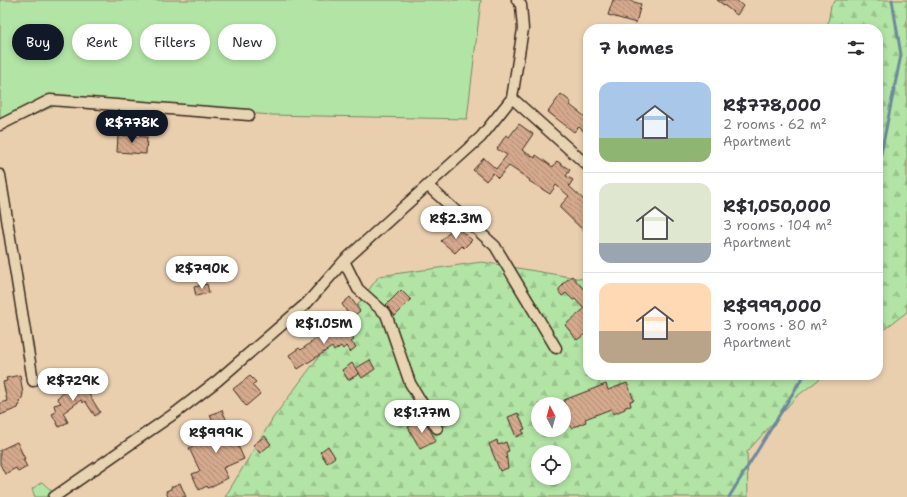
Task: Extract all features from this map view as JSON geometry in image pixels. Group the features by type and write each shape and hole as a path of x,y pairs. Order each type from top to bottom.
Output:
{"street":[{"path":"54,497 178,411 217,381 307,303 344,261 481,137 512,98 523,29 521,5 517,0"},
{"path":"512,98 583,162"},
{"path":"0,125 50,100 249,115"},
{"path":"0,175 33,381"},
{"path":"428,186 495,246 556,348"},
{"path":"344,261 358,289 386,314 410,383 437,428"}],"green space":[{"path":"0,0 481,0 467,119 271,115 72,98 0,130"},
{"path":"836,0 907,0 907,312 883,330 883,24 828,24 831,5"},
{"path":"482,262 583,279 583,380 818,380 796,397 747,452 748,497 225,497 273,418 379,276"},
{"path":"42,482 55,494 51,497 35,497 32,489"}],"building":[{"path":"613,0 627,0 641,4 636,23 608,15"},
{"path":"717,0 736,0 743,6 737,15"},
{"path":"561,94 571,102 570,105 583,115 583,131 579,127 574,132 548,112"},
{"path":"519,124 533,134 522,150 535,158 536,155 553,167 557,161 570,170 566,176 573,180 569,186 583,199 583,230 559,207 569,196 556,185 550,194 509,166 498,178 493,173 486,181 473,170 484,158 496,169 507,155 497,149 506,135 509,137"},
{"path":"118,135 147,137 146,154 117,152"},
{"path":"455,226 472,240 464,248 462,246 455,253 441,241"},
{"path":"572,276 583,288 583,308 575,299 573,300 566,293 562,296 559,289 563,285 562,284"},
{"path":"207,284 209,293 196,296 194,287"},
{"path":"401,290 411,300 395,316 386,305"},
{"path":"350,297 360,311 351,318 342,304"},
{"path":"583,310 583,336 577,340 565,325"},
{"path":"340,320 354,340 351,342 356,347 350,352 346,346 343,349 341,346 334,351 332,347 298,369 289,355 299,348 301,350"},
{"path":"370,360 375,369 362,378 356,368"},
{"path":"352,363 359,374 348,380 342,370"},
{"path":"20,375 23,394 21,401 19,401 20,405 18,408 0,415 0,403 7,401 3,382 7,381 6,378"},
{"path":"250,376 256,382 252,385 260,394 246,406 233,389"},
{"path":"80,380 100,412 95,416 85,401 83,403 81,400 63,413 68,422 59,427 52,414 56,412 54,405 61,403 57,398"},
{"path":"627,383 634,400 630,401 631,406 625,407 625,409 613,414 611,409 585,419 586,422 571,428 571,397 606,384 608,390"},
{"path":"222,410 244,459 223,468 228,478 208,488 207,486 199,490 192,474 200,471 189,448 218,434 210,415"},
{"path":"518,413 525,429 522,430 524,433 516,437 508,417"},
{"path":"424,419 436,441 420,449 408,427"},
{"path":"265,436 271,444 260,453 253,445"},
{"path":"497,440 498,445 506,442 509,451 506,452 508,468 500,471 489,444"},
{"path":"17,442 27,467 18,472 16,468 5,474 0,464 0,450"},
{"path":"328,446 335,457 327,463 320,452"},
{"path":"180,483 186,497 168,497 166,491"}],"waterway":[{"path":"883,143 901,55 892,0"},
{"path":"729,497 801,380"}]}
